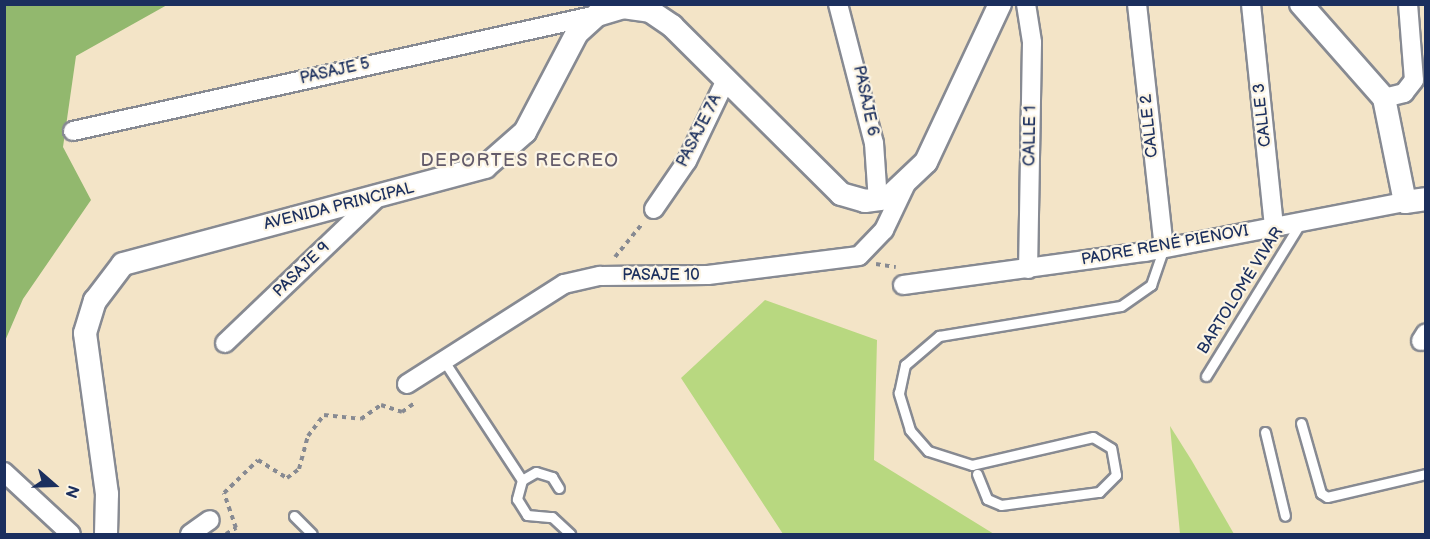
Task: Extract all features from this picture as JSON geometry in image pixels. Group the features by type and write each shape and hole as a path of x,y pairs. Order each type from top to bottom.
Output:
{"street":[{"name":"PASAJE 6","path":"838,4 874,143 878,201"},
{"path":"878,201 905,186 926,162 1000,4"},
{"name":"CALLE 1","path":"1026,4 1032,44 1028,269"},
{"name":"CALLE 2","path":"1137,4 1164,248"},
{"name":"CALLE 3","path":"1251,4 1274,226"},
{"path":"1301,4 1384,98 1415,200"},
{"path":"1384,98 1404,93 1414,80 1408,4"},
{"name":"AVENIDA PRINCIPAL","path":"106,534 106,494 85,351 89,315 112,274 123,264 162,249 468,175 501,156 533,119 577,33 597,15 623,7 656,15 831,186 853,199 878,201"},
{"name":"PASAJE 5","path":"73,131 597,15"},
{"name":"PASAJE 7A","path":"654,209 687,161 725,82"},
{"name":"PASAJE 10","path":"406,384 446,364 564,284 600,276 708,275 859,256 884,230 905,186"},
{"name":"PASAJE 9","path":"225,343 378,197"},
{"name":"PADRE RENÉ PIENOVI","path":"903,285 1164,248 1415,200"},
{"path":"4,472 71,534"},
{"path":"190,534 210,520"}],"lane":[{"name":"BARTOLOMÉ VIVAR","path":"1206,376 1301,222"},
{"path":"977,474 987,499 1001,506 1099,492 1116,475 1111,448 1093,436 972,465 928,451 910,430 899,393 911,357 939,336 1121,306 1151,285 1164,248"},
{"path":"446,364 522,480"},
{"path":"1301,423 1321,493 1327,497 1425,474"},
{"path":"1265,432 1285,516"},
{"path":"559,488 552,477 536,472 522,480 517,499 527,515 552,517 570,534"},
{"path":"294,516 312,534"}],"path":[{"path":"600,276 654,209"},
{"path":"226,534 236,528 224,493 258,460 287,477 299,470 308,436 324,415 361,419 381,405 402,412 418,400"}],"green space":[{"path":"5,5 167,5 76,56 63,147 91,200 23,299 5,341"},
{"path":"765,300 877,340 874,460 994,534 783,534 681,378"},
{"path":"1170,426 1192,461 1234,534 1180,534"}],"district":[{"name":"DEPORTES RECREO","path":"520,161"}]}
